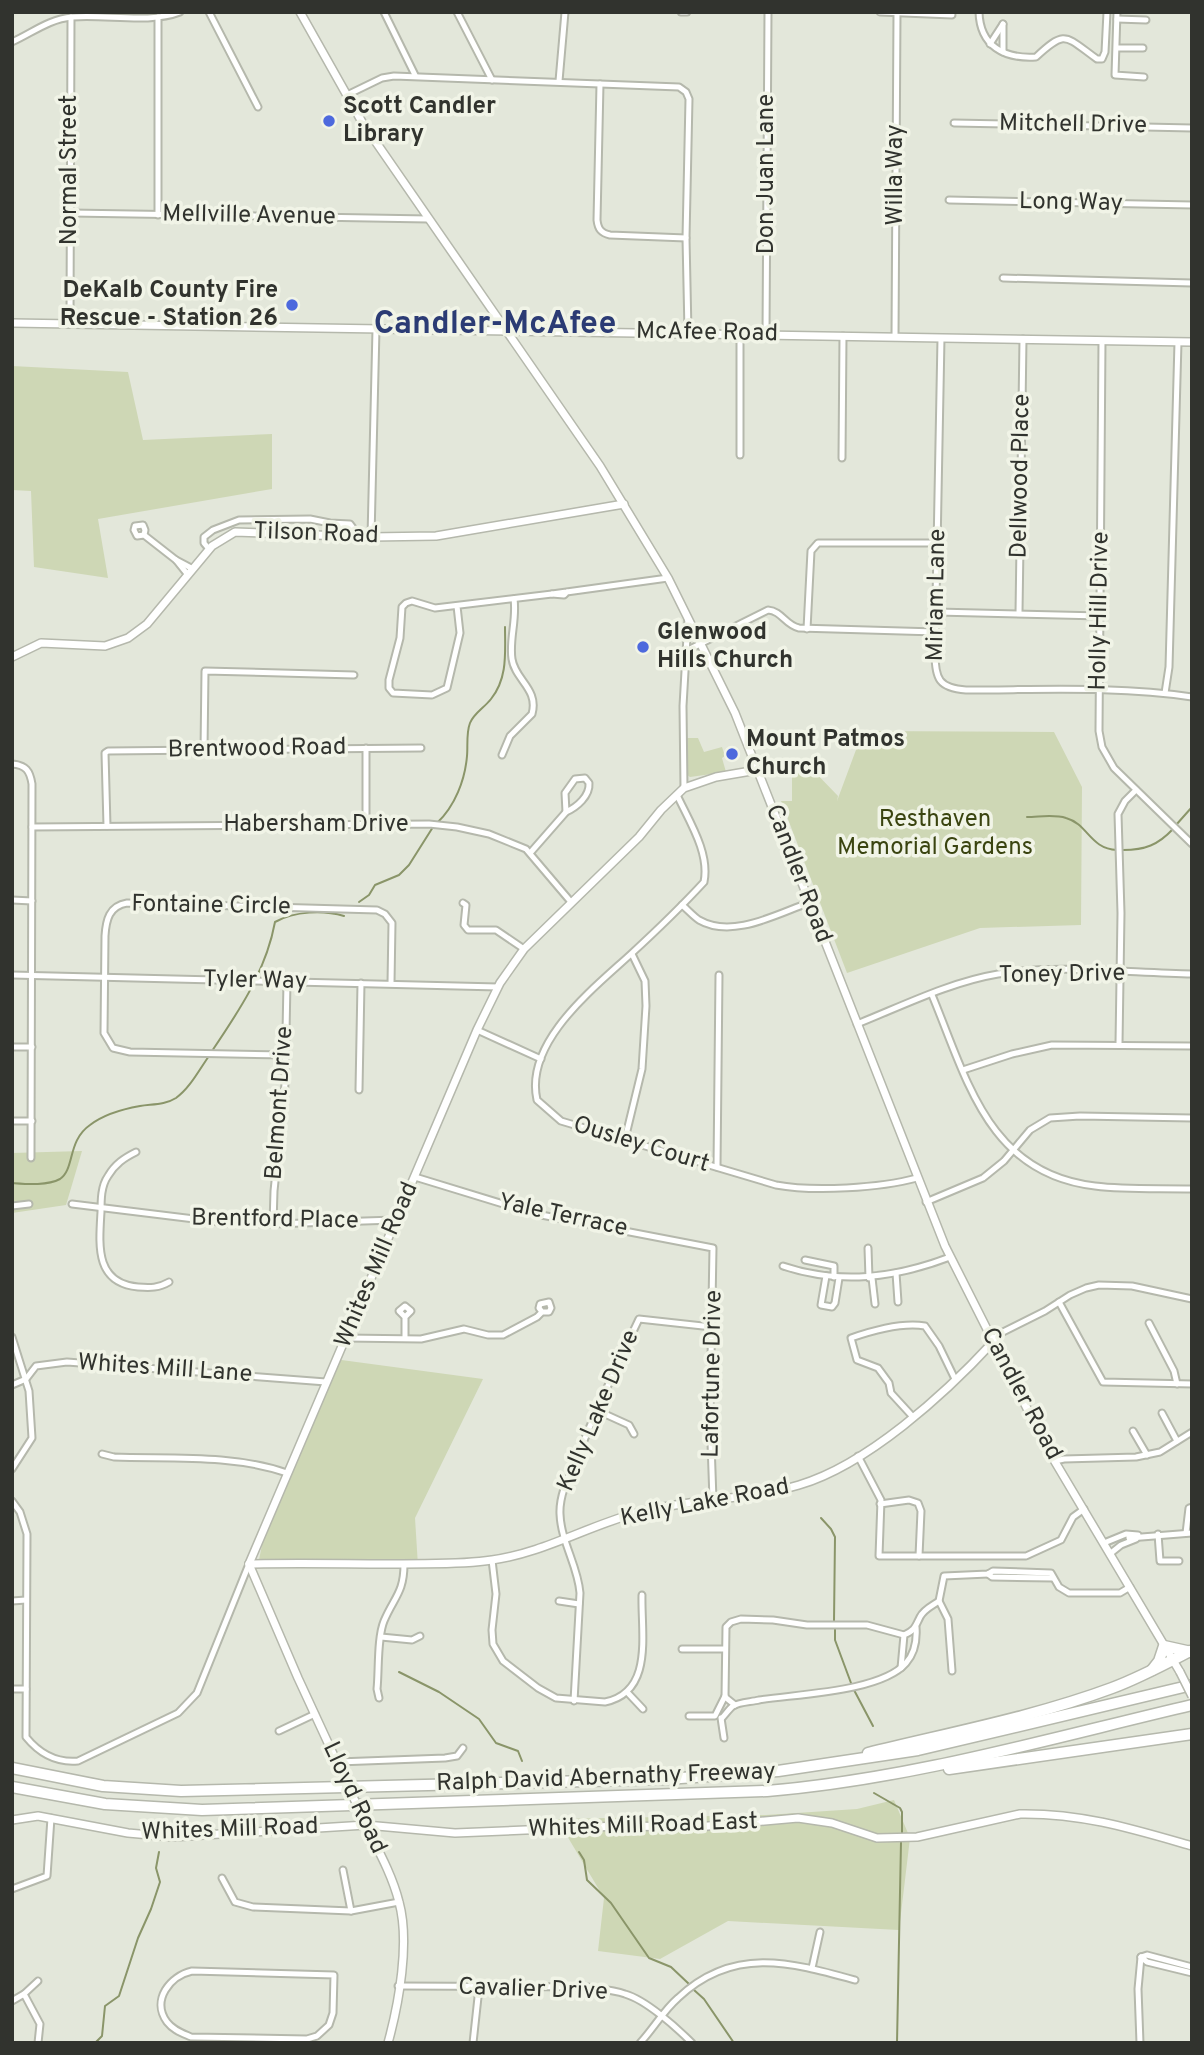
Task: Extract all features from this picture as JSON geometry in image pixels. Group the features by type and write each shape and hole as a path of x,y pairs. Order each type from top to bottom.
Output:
{"highway":[{"path":"1152,1670 1159,1661 1164,1646 1191,1652"},
{"path":"778,1771 832,1761 1046,1708 1113,1688 1191,1652"},
{"name":"Ralph David Abernathy Freeway","path":"12,1768 103,1786 181,1791 667,1779 778,1771 918,1750 1192,1685"},
{"name":"Ralph David Abernathy Freeway","path":"12,1787 115,1806 202,1810 718,1794 803,1788 862,1780 945,1764 1192,1704"},
{"path":"862,1780 1192,1734"}],"street":[{"path":"12,42 48,23 71,17 158,17 180,12"},
{"path":"209,12 258,107"},
{"path":"384,12 415,75"},
{"path":"457,12 492,80"},
{"path":"559,81 565,12"},
{"name":"Don Juan Lane","path":"766,335 768,12"},
{"path":"880,12 952,15"},
{"path":"979,12 979,26 990,44 1003,52 1017,57 1036,57 1054,40 1062,37 1097,59 1102,59 1105,52 1107,12"},
{"name":"Candler Road","path":"301,13 362,122 624,504 688,616 735,713 926,1202 950,1257 1055,1461 1192,1696"},
{"name":"Willa Way","path":"895,337 897,13"},
{"path":"1144,76 1115,75 1117,16 1146,20"},
{"name":"Normal Street","path":"70,323 71,17"},
{"path":"158,17 158,215"},
{"path":"990,44 1003,24 1003,52"},
{"path":"1116,48 1143,48"},
{"path":"347,95 382,78 415,75 679,87 686,92 689,103 686,238 688,332"},
{"path":"600,84 599,229 603,233 619,236 686,238"},
{"name":"Mitchell Drive","path":"954,123 1192,128"},
{"name":"Long Way","path":"949,200 1192,205"},
{"name":"Mellville Avenue","path":"71,213 428,219"},
{"path":"1003,278 1192,283"},
{"name":"McAfee Road","path":"12,323 1192,342"},
{"path":"372,537 376,329"},
{"path":"740,334 740,455"},
{"path":"842,458 843,336"},
{"name":"Miriam Lane","path":"941,338 935,667 940,681 946,687 966,690 1165,693 1192,697"},
{"name":"Dellwood Place","path":"1019,613 1023,339"},
{"name":"Holly Hill Drive","path":"1102,341 1101,616 1098,691 1102,747 1114,768 1192,844"},
{"path":"1165,693 1169,667 1178,342"},
{"name":"Tilson Road","path":"12,657 41,643 105,646 128,638 147,624 209,549 235,532 372,537 436,536 624,504"},
{"path":"209,549 204,543 204,537 213,530 239,520 310,519 345,523 350,524 352,536"},
{"path":"144,535 176,559 179,567 190,572"},
{"path":"807,629 811,551 818,543 937,543"},
{"path":"457,606 460,633 447,688 432,695 397,694 391,691 389,680 400,638 404,605 412,601 429,607 457,606 552,594 563,590 567,592 668,579"},
{"path":"502,755 510,736 533,709 531,692 511,657 516,611 514,598"},
{"path":"686,651 768,610 778,612 792,627 807,629 936,632"},
{"path":"936,612 1101,616"},
{"path":"684,788 683,706 688,616"},
{"path":"204,750 205,671 354,675"},
{"path":"366,748 366,825"},
{"name":"Brentwood Road","path":"107,826 105,753 108,751 421,748"},
{"path":"12,764 25,767 31,778 31,1158"},
{"name":"Whites Mill Road","path":"26,1689 26,1737 47,1756 68,1761 78,1761 178,1713 197,1693 395,1220 477,1030 510,967 524,949 639,837 684,788 716,777 757,770"},
{"path":"531,852 566,812 588,793 588,780 575,779 567,789 563,797 566,812"},
{"path":"1119,1044 1118,814 1136,790"},
{"name":"Ousley Court","path":"677,795 702,850 704,882 572,1009 557,1028 535,1077 537,1100 561,1121 776,1185 807,1189 899,1182 917,1178"},
{"name":"Habersham Drive","path":"32,827 457,827 489,834 531,852 571,902"},
{"path":"12,900 32,901"},
{"name":"Fontaine Circle","path":"285,1055 118,1051 107,1042 104,1032 104,978 108,918 116,906 127,903 377,910 385,914 392,923 391,984"},
{"path":"463,903 466,905 464,925 468,930 496,930 524,949"},
{"path":"682,905 700,920 729,928 808,903"},
{"path":"625,1139 642,1069 646,1006 645,981 632,954"},
{"name":"Toney Drive","path":"856,1024 971,980 1017,972 1192,974"},
{"name":"Tyler Way","path":"12,975 498,987"},
{"path":"717,1167 719,975"},
{"name":"Belmont Drive","path":"273,1224 285,1084 287,982"},
{"path":"359,1090 361,984"},
{"path":"932,995 980,1110 991,1128 1013,1151 1050,1175 1073,1182 1095,1186 1192,1189"},
{"path":"477,1030 541,1059"},
{"path":"963,1070 1012,1054 1052,1045 1192,1046"},
{"path":"12,1047 32,1047"},
{"path":"926,1202 982,1178 1013,1151 1031,1130 1050,1118 1192,1118"},
{"path":"12,1121 32,1121"},
{"path":"136,1152 121,1160 109,1174 102,1196 99,1238 103,1265 109,1274 122,1284 159,1287 169,1282"},
{"name":"Yale Terrace","path":"415,1177 536,1214 713,1248"},
{"path":"12,1206 29,1204"},
{"name":"Brentford Place","path":"72,1204 227,1223 395,1220"},
{"name":"Lafortune Drive","path":"713,1248 710,1414 713,1500"},
{"path":"868,1248 875,1304"},
{"path":"783,1266 836,1278 871,1278 950,1257"},
{"path":"805,1261 834,1266 835,1303 832,1307 821,1305 826,1276"},
{"path":"896,1273 898,1302"},
{"path":"993,1342 997,1335 1086,1288 1114,1284 1192,1298"},
{"path":"1059,1302 1102,1382 1192,1384"},
{"path":"346,1338 430,1338 464,1329 488,1335 503,1335 542,1312"},
{"path":"405,1317 405,1338"},
{"name":"Kelly Lake Drive","path":"574,1701 579,1579 564,1538 560,1515 561,1498 596,1410 639,1319 712,1327"},
{"path":"1149,1323 1174,1371 1177,1384"},
{"path":"913,1417 891,1393 889,1383 878,1368 857,1360 851,1338 914,1324 925,1326 956,1379"},
{"path":"12,1337 29,1391 32,1438 12,1469"},
{"name":"Kelly Lake Road","path":"249,1564 404,1564 492,1560 523,1553 640,1512 800,1485 858,1457 913,1417 993,1342"},
{"name":"Whites Mill Lane","path":"12,1384 26,1379 36,1366 67,1362 326,1382"},
{"path":"596,1410 629,1425 634,1434"},
{"path":"1162,1413 1177,1441"},
{"path":"1133,1431 1146,1455"},
{"path":"1055,1461 1146,1455 1160,1452 1192,1432"},
{"path":"102,1454 114,1457 230,1461 287,1473"},
{"path":"858,1457 879,1494 880,1556 1026,1556 1061,1540 1073,1517 1084,1509"},
{"path":"880,1504 909,1500 918,1503 921,1511 919,1556"},
{"path":"12,1501 20,1512 27,1534 26,1689 12,1689"},
{"path":"1104,1543 1158,1534 1189,1533 1189,1508 1192,1507"},
{"path":"1158,1534 1160,1561 1179,1561"},
{"path":"1111,1553 1128,1538"},
{"path":"492,1560 496,1594 493,1644 499,1656 508,1666 549,1695 574,1701 612,1700 626,1692 637,1680 641,1667 642,1595"},
{"name":"Lloyd Road","path":"249,1564 314,1714 394,1885 399,1902 404,1938 388,2043"},
{"path":"379,1698 377,1689 383,1623 400,1592 404,1580 404,1564"},
{"path":"951,1671 948,1619 939,1601 944,1576 988,1574 993,1571 1039,1572 1051,1573 1064,1591 1069,1593 1120,1593 1130,1587"},
{"path":"12,1601 26,1600"},
{"path":"559,1601 579,1604"},
{"path":"689,1716 713,1717 735,1705 775,1697 815,1694 871,1682 901,1668 908,1661 915,1645 920,1615 939,1601"},
{"path":"724,1738 719,1715 725,1696 726,1627 731,1622 741,1619 807,1625 867,1625 904,1635 916,1627"},
{"path":"901,1668 904,1635"},
{"path":"382,1637 412,1640 420,1636"},
{"path":"682,1649 725,1649"},
{"path":"626,1692 643,1709"},
{"path":"725,1696 735,1705"},
{"path":"279,1731 314,1714"},
{"path":"338,1762 445,1758 457,1756 463,1748"},
{"name":"Whites Mill Road East","path":"365,1823 455,1833 618,1826 706,1826 798,1818 824,1821 877,1838 917,1837 1020,1814 1036,1814 1112,1823 1192,1846"},
{"name":"Whites Mill Road","path":"12,1820 29,1816 51,1818 154,1837 365,1823"},
{"path":"12,1889 47,1876 51,1818"},
{"path":"343,1871 351,1911"},
{"path":"222,1878 235,1902 253,1907 351,1911 399,1902"},
{"path":"812,1968 820,1932"},
{"path":"1141,1957 1147,1955 1192,1967"},
{"path":"1141,1957 1146,1962 1192,1973"},
{"path":"1140,2043 1138,1989 1141,1957"},
{"path":"640,2043 680,1996 700,1981 726,1968 774,1961 855,1980"},
{"path":"192,1971 334,1975 333,2013 324,2030 307,2039 261,2041 191,2037 177,2031 165,2020 162,2002 165,1989 176,1977 192,1971"},
{"path":"12,2001 38,1981"},
{"name":"Cavalier Drive","path":"398,1986 599,1989 636,1998 692,2043"},
{"path":"472,2043 479,1987"},
{"path":"24,1994 40,2024 38,2043"}],"green space":[{"path":"12,366 128,372 143,440 272,434 272,489 98,519 108,578 34,567 31,491 12,490"},
{"name":"Resthaven Memorial Gardens","path":"863,731 1054,732 1082,787 1081,925 980,928 847,973 781,801 792,801 792,766 809,766 838,796 837,801"},
{"path":"685,738 698,738 704,752 722,747 726,772 690,777 686,774"},
{"path":"82,1151 66,1205 12,1213 12,1153"},
{"path":"334,1359 483,1379 415,1518 418,1566 259,1560 268,1515"},
{"path":"894,1800 910,1838 899,1930 728,1921 660,1959 598,1951 604,1898 557,1819 766,1815 857,1809"}],"waterway":[{"path":"437,823 454,801 461,783 466,765 470,723 491,699 503,674 505,627"},
{"path":"1176,825 1192,807"},
{"path":"1027,817 1066,818 1079,825 1101,845 1117,850"},
{"path":"359,902 369,895 375,885 399,875 409,865 433,827"},
{"path":"1123,850 1151,846 1173,829"},
{"path":"212,1051 258,974 275,922 309,913 344,916"},
{"path":"12,1183 43,1184 60,1179 68,1169 74,1146 90,1125 120,1111 176,1098 190,1084 209,1056"},
{"path":"821,1518 835,1537 834,1621"},
{"path":"835,1629 835,1640 851,1683"},
{"path":"399,1672 439,1692 479,1719 496,1743 518,1751 522,1761"},
{"path":"854,1690 873,1726"},
{"path":"874,1793 900,1808 902,1834"},
{"path":"897,2043 901,1842"},
{"path":"95,2043 102,2036 105,2006 119,1996 138,1938 151,1909 160,1882 156,1868 159,1852"},
{"path":"579,1852 584,1860 587,1880 611,1903 649,1958 671,1967 689,1984"},
{"path":"694,1990 704,1999 734,2043"}],"place":[{"name":"Scott Candler Library","path":"329,121"},
{"name":"DeKalb County Fire Rescue - Station 26","path":"292,305"},
{"name":"Glenwood Hills Church","path":"643,647"},
{"name":"Mount Patmos Church","path":"732,754"}],"district":[{"name":"Candler-McAfee","path":"495,325"}]}
